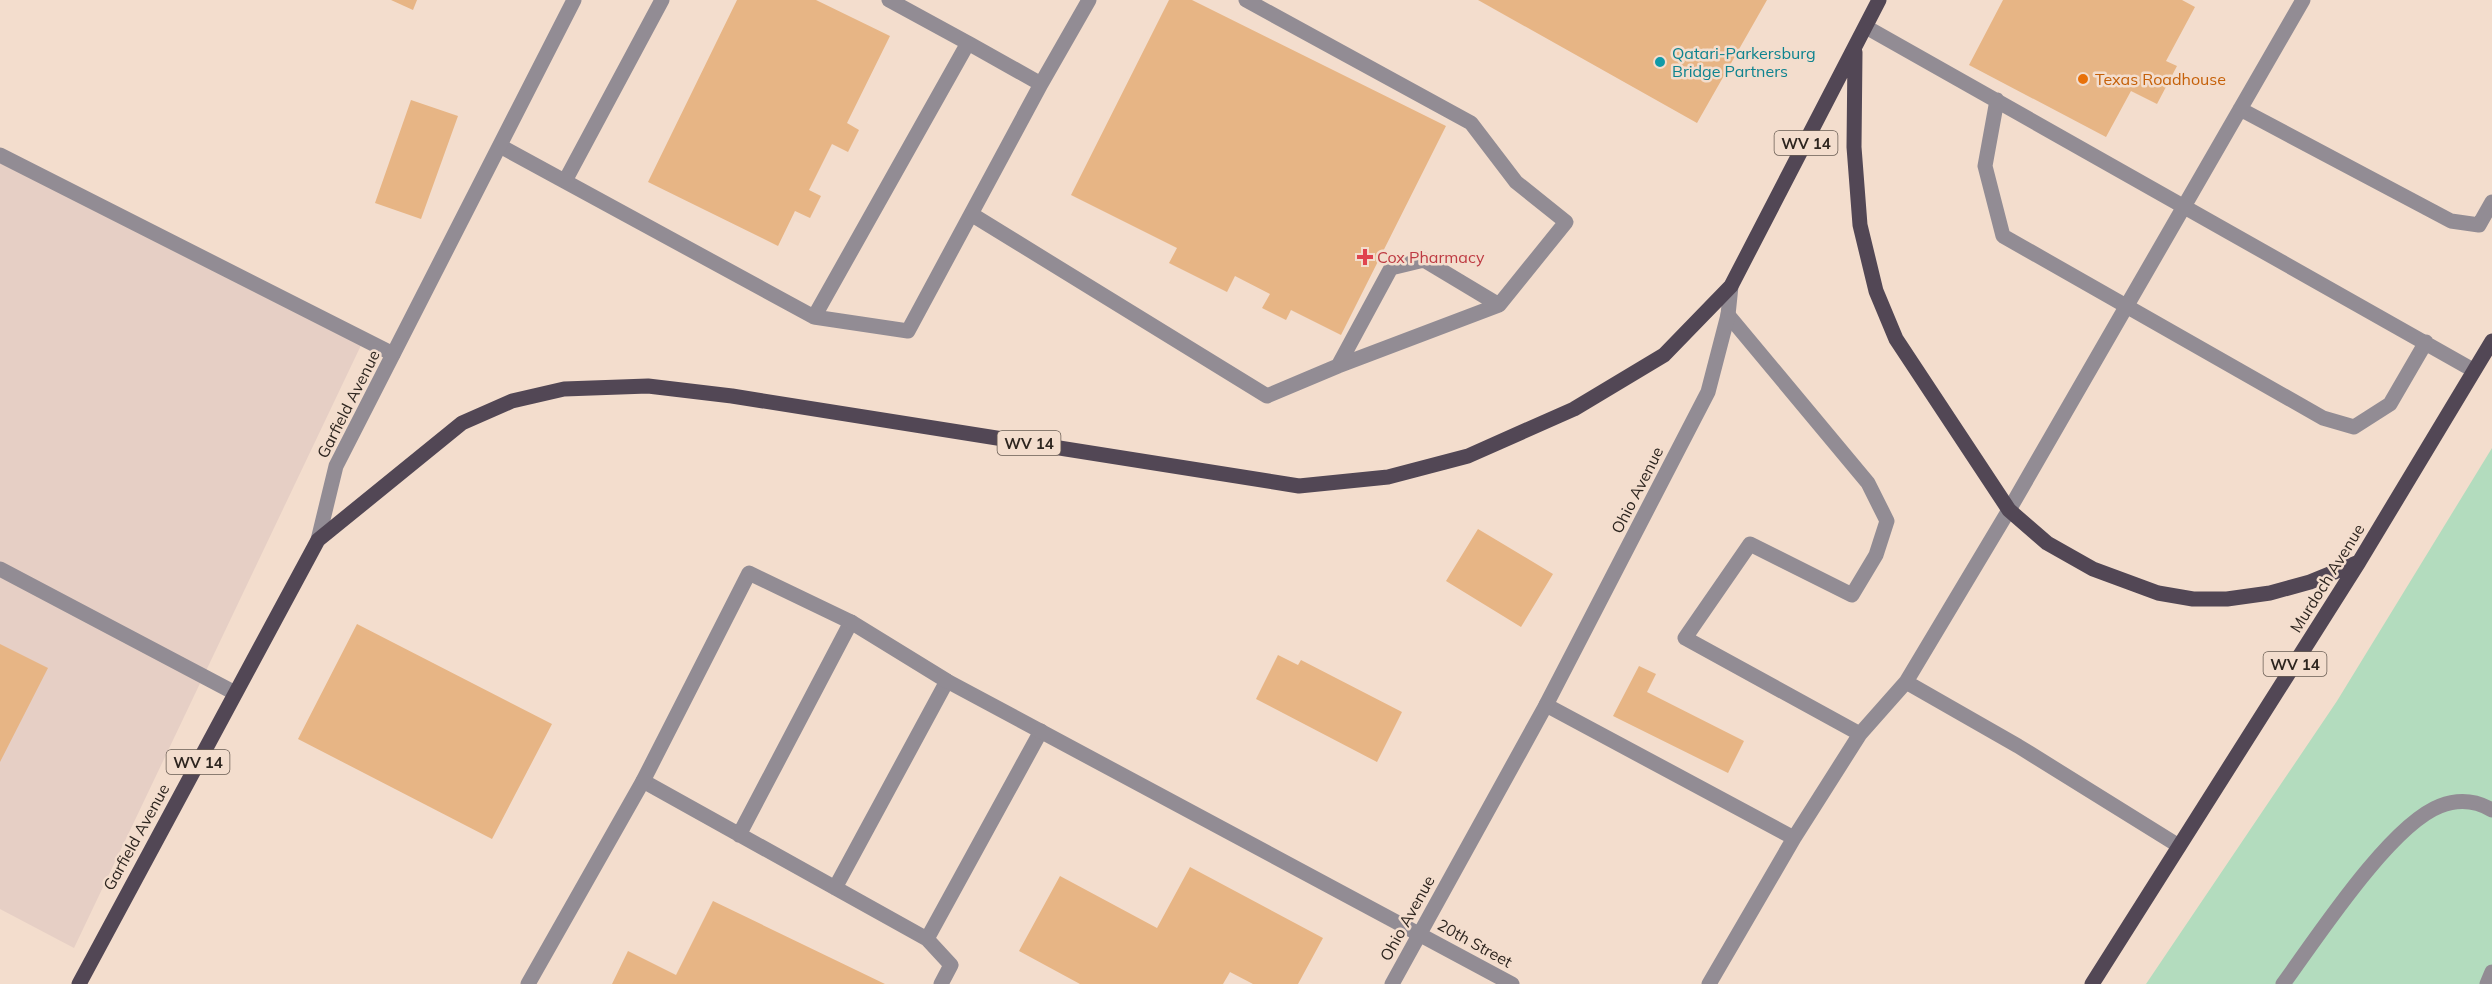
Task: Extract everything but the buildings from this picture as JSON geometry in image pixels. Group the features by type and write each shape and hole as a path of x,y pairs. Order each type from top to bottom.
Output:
{"main road":[{"name":"Ohio Avenue","path":"1731,286 1856,49 1879,0"},
{"path":"1856,49 1854,147 1860,225 1876,291 1896,339 2009,510 2048,543 2093,569 2158,593 2193,599 2270,593 2310,582 2359,562"},
{"name":"WV 14","path":"318,540 462,423 512,401 564,389 648,386 732,396 1299,486 1388,477 1468,456 1574,410 1664,355 1731,286"},
{"name":"Murdoch Avenue","path":"2092,984 2359,562 2492,340"},
{"name":"Garfield Avenue","path":"78,984 318,540"}],"street":[{"name":"Garfield Avenue","path":"318,540 336,466 574,0"},
{"path":"564,182 662,0"},
{"path":"889,0 1041,84"},
{"path":"500,146 814,317 908,331 1041,84 1089,0"},
{"path":"971,214 1267,396 1338,366 1499,305 1566,222 1516,182 1471,123 1246,0"},
{"path":"1709,984 1794,838 1860,734 1906,682 2009,510 2303,0"},
{"path":"1866,27 2473,370"},
{"path":"814,317 968,43"},
{"path":"1997,100 1985,166 2003,236 2323,418 2354,427 2390,404 2426,342"},
{"path":"2240,109 2451,221 2479,225 2492,202"},
{"path":"0,154 393,354"},
{"path":"1338,366 1391,268 1424,260 1499,305"},
{"name":"Ohio Avenue","path":"1392,984 1546,705 1708,392 1728,315 1731,286"},
{"path":"1728,315 1868,483 1887,521 1876,555 1852,595 1750,544 1685,638 1860,734"},
{"path":"0,569 235,693"},
{"name":"20th Street","path":"643,782 749,573 851,622 947,681 1512,984"},
{"path":"739,835 851,622"},
{"path":"835,888 947,681"},
{"path":"1906,682 2018,746 2180,846"},
{"path":"1546,705 1794,838"},
{"path":"927,939 1041,731"},
{"path":"528,984 643,782 927,939 951,965 941,984"},
{"path":"2283,984 2381,856 2416,820 2439,806 2460,801 2478,802 2492,810"},
{"path":"2487,984 2492,972"}],"shaded area":[{"path":"0,155 364,339 74,948 0,909"}],"green space":[{"path":"2492,448 2492,984 2146,984 2337,701"}],"place":[{"name":"Qatari-Parkersburg Bridge Partners","path":"1660,62"},
{"name":"Texas Roadhouse","path":"2083,79"},
{"name":"Cox Pharmacy","path":"1365,257"}]}
